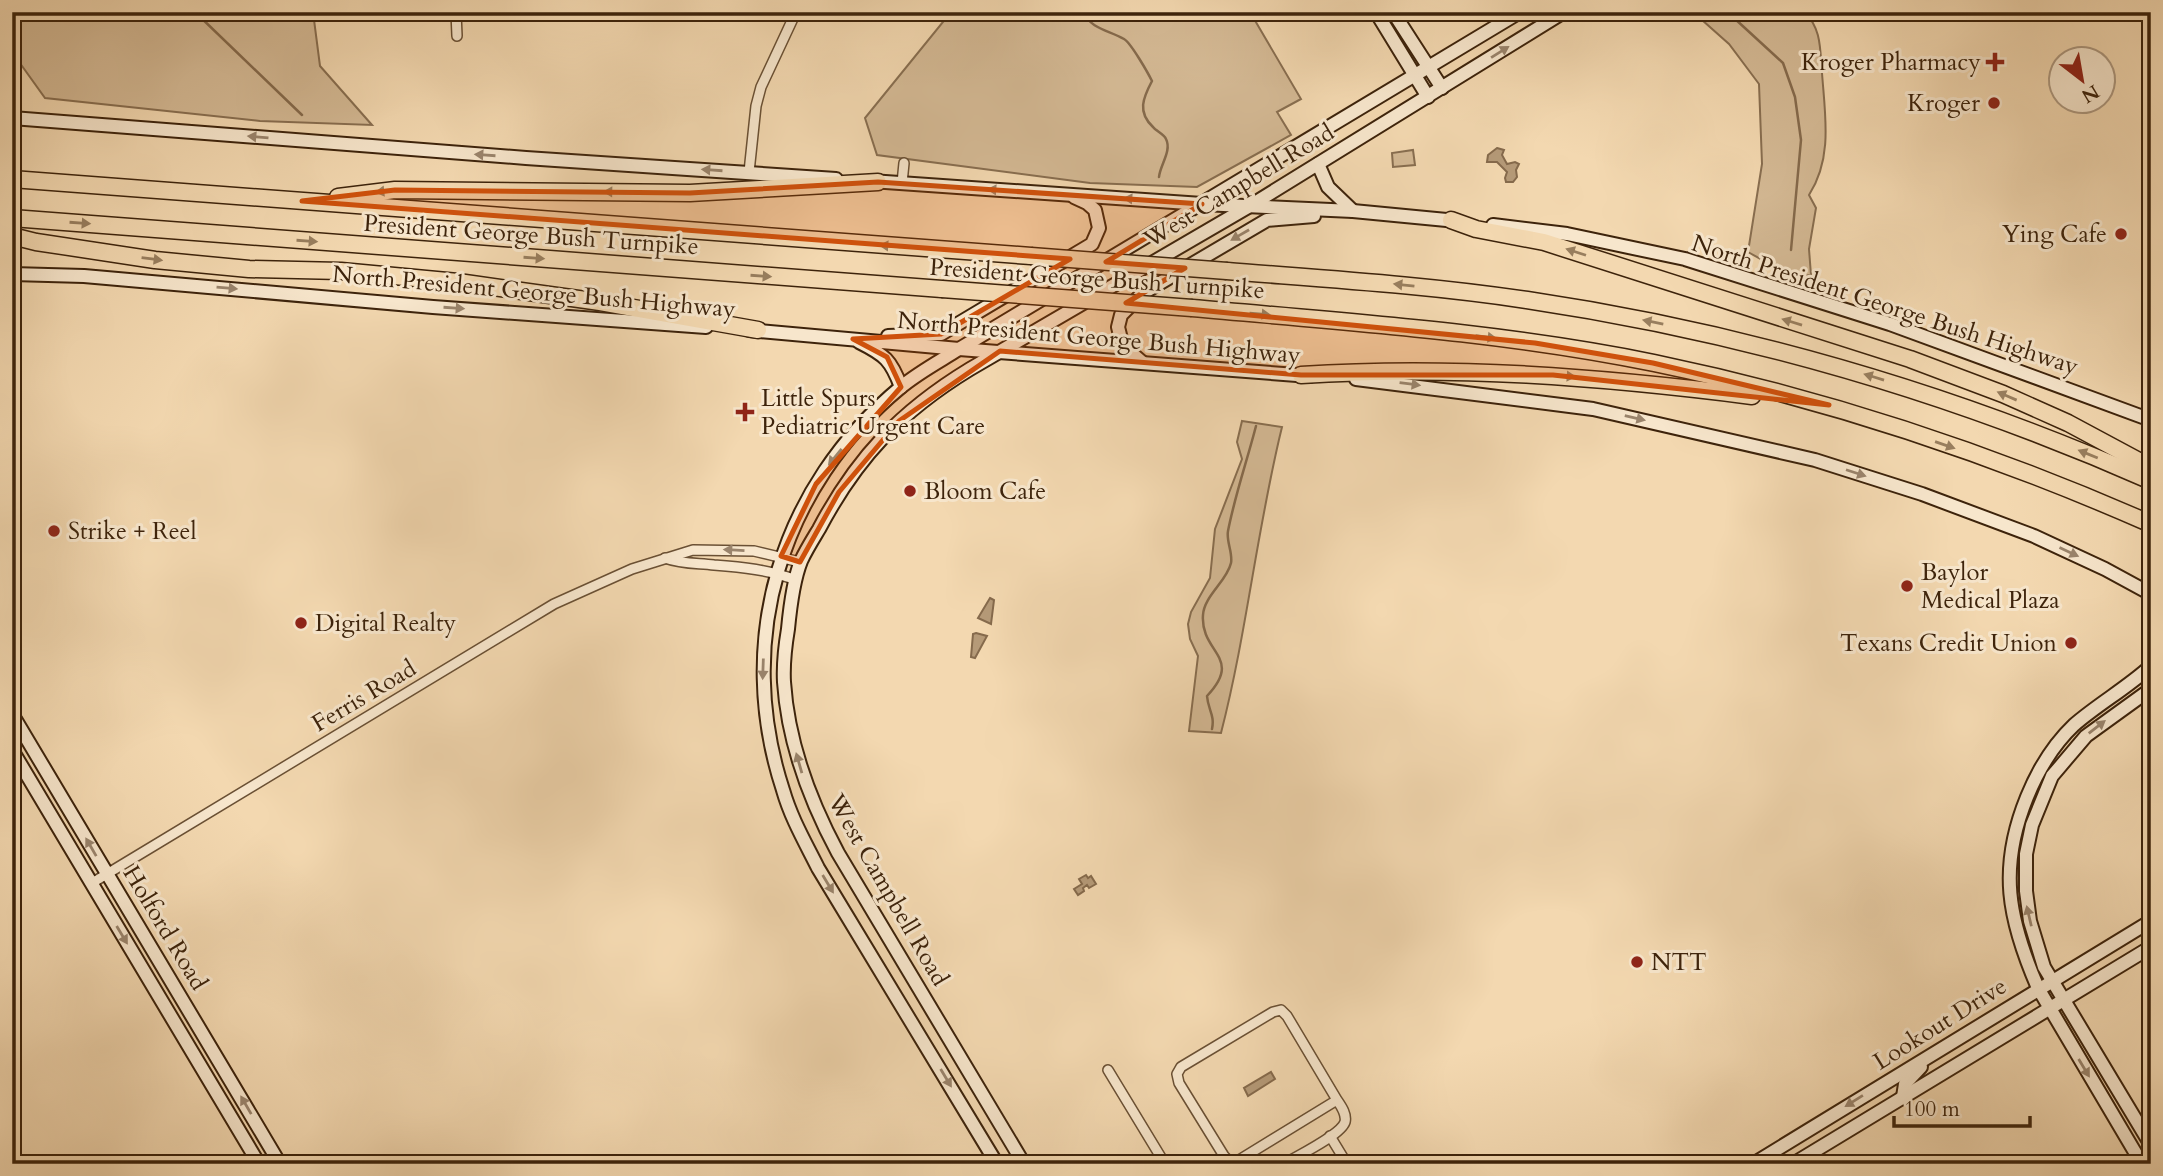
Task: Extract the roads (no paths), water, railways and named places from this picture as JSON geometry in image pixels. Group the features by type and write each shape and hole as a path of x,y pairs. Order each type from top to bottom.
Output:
{"highway":[{"name":"President George Bush Turnpike","path":"12,179 1227,271 1475,293 1572,307 1701,332 1818,361 1924,393 2151,479"},
{"path":"302,201 395,190 690,193 878,182"},
{"name":"President George Bush Turnpike","path":"12,218 1192,308 1414,328 1535,343 1653,363 1829,405 2072,489 2151,524"},
{"path":"1451,220 1476,229 1544,242 1910,359 2003,394 2068,423 2137,460 2151,479"},
{"path":"12,236 155,260 249,269 341,271 458,282 600,302 758,330"},
{"path":"1301,375 1364,371 1553,375 1643,382 1829,405"}],"main road":[{"path":"1377,12 1428,97"},
{"path":"1393,12 1441,88"},
{"name":"West Campbell Road","path":"997,1164 818,868 796,826 782,790 772,750 763,680 766,623 781,556 803,506 824,471 859,428 901,387 1520,12"},
{"name":"West Campbell Road","path":"1024,1164 838,853 817,813 797,758 784,683 784,658 800,562 845,483 899,421 943,386 1318,164 1564,12"},
{"path":"2148,12 2151,18"},
{"name":"North President George Bush Highway","path":"12,118 526,158 1202,204 1353,211 1567,234 1685,259 1890,324 2151,420"},
{"path":"1318,164 1328,187 1353,211"},
{"path":"853,339 941,334 1092,244 1099,228 1096,210 1066,194"},
{"path":"1143,362 1128,350 1121,340 1118,327 1121,315 1143,293 1267,220 1353,211"},
{"name":"North President George Bush Highway","path":"12,274 84,276 433,307 758,330 960,349 1375,380 1593,409 1801,456 1922,494 2034,536 2151,594"},
{"path":"853,339 887,357 894,366 901,387"},
{"path":"2143,1164 2038,988 2016,929 2009,874 2014,832 2039,769 2073,727 2151,666"},
{"path":"2151,689 2086,736 2052,776 2032,825 2026,854 2026,905 2051,981 2151,1145"},
{"name":"Holford Road","path":"12,714 280,1164"},
{"name":"Holford Road","path":"12,750 260,1164"},
{"path":"2039,769 2052,776"},
{"name":"Lookout Drive","path":"1753,1164 2151,921"},
{"name":"Lookout Drive","path":"1793,1164 2151,947"},
{"path":"1903,1097 1905,1084 1942,1048"}],"street":[{"path":"456,12 457,36"},
{"path":"749,172 755,106 796,12"},
{"path":"902,183 904,163"},
{"name":"Ferris Road","path":"92,883 554,604 596,583 693,550 754,551 800,562"},
{"name":"Ferris Road","path":"665,558 681,564 713,564 777,573 796,580"},
{"path":"1284,1164 1339,1131 1345,1121 1344,1112 1337,1100 1287,1016 1281,1010 1273,1012 1181,1067 1177,1074 1179,1083 1230,1162 1239,1160 1337,1100"},
{"path":"1108,1070 1165,1164"},
{"path":"1330,1136 1347,1164"}],"waterway":[{"path":"195,12 302,115"},
{"path":"1083,12 1091,23 1124,39 1152,81 1144,99 1143,110 1148,121 1165,137 1167,144 1167,153 1159,177"},
{"path":"1720,12 1734,18 1783,63 1795,97 1801,140 1791,250"},
{"path":"1212,729 1213,720 1207,696 1222,672 1218,655 1204,628 1204,608 1229,570 1231,555 1228,531 1256,426"}],"place":[{"name":"Kroger Pharmacy","path":"1995,62"},
{"name":"Kroger","path":"1994,103"},
{"name":"Ying Cafe","path":"2121,234"},
{"name":"Little Spurs Pediatric Urgent Care","path":"745,412"},
{"name":"Bloom Cafe","path":"910,491"},
{"name":"Strike + Reel","path":"54,531"},
{"name":"Baylor Medical Plaza","path":"1907,586"},
{"name":"Digital Realty","path":"301,623"},
{"name":"Texans Credit Union","path":"2071,643"},
{"name":"NTT","path":"1637,962"}]}
